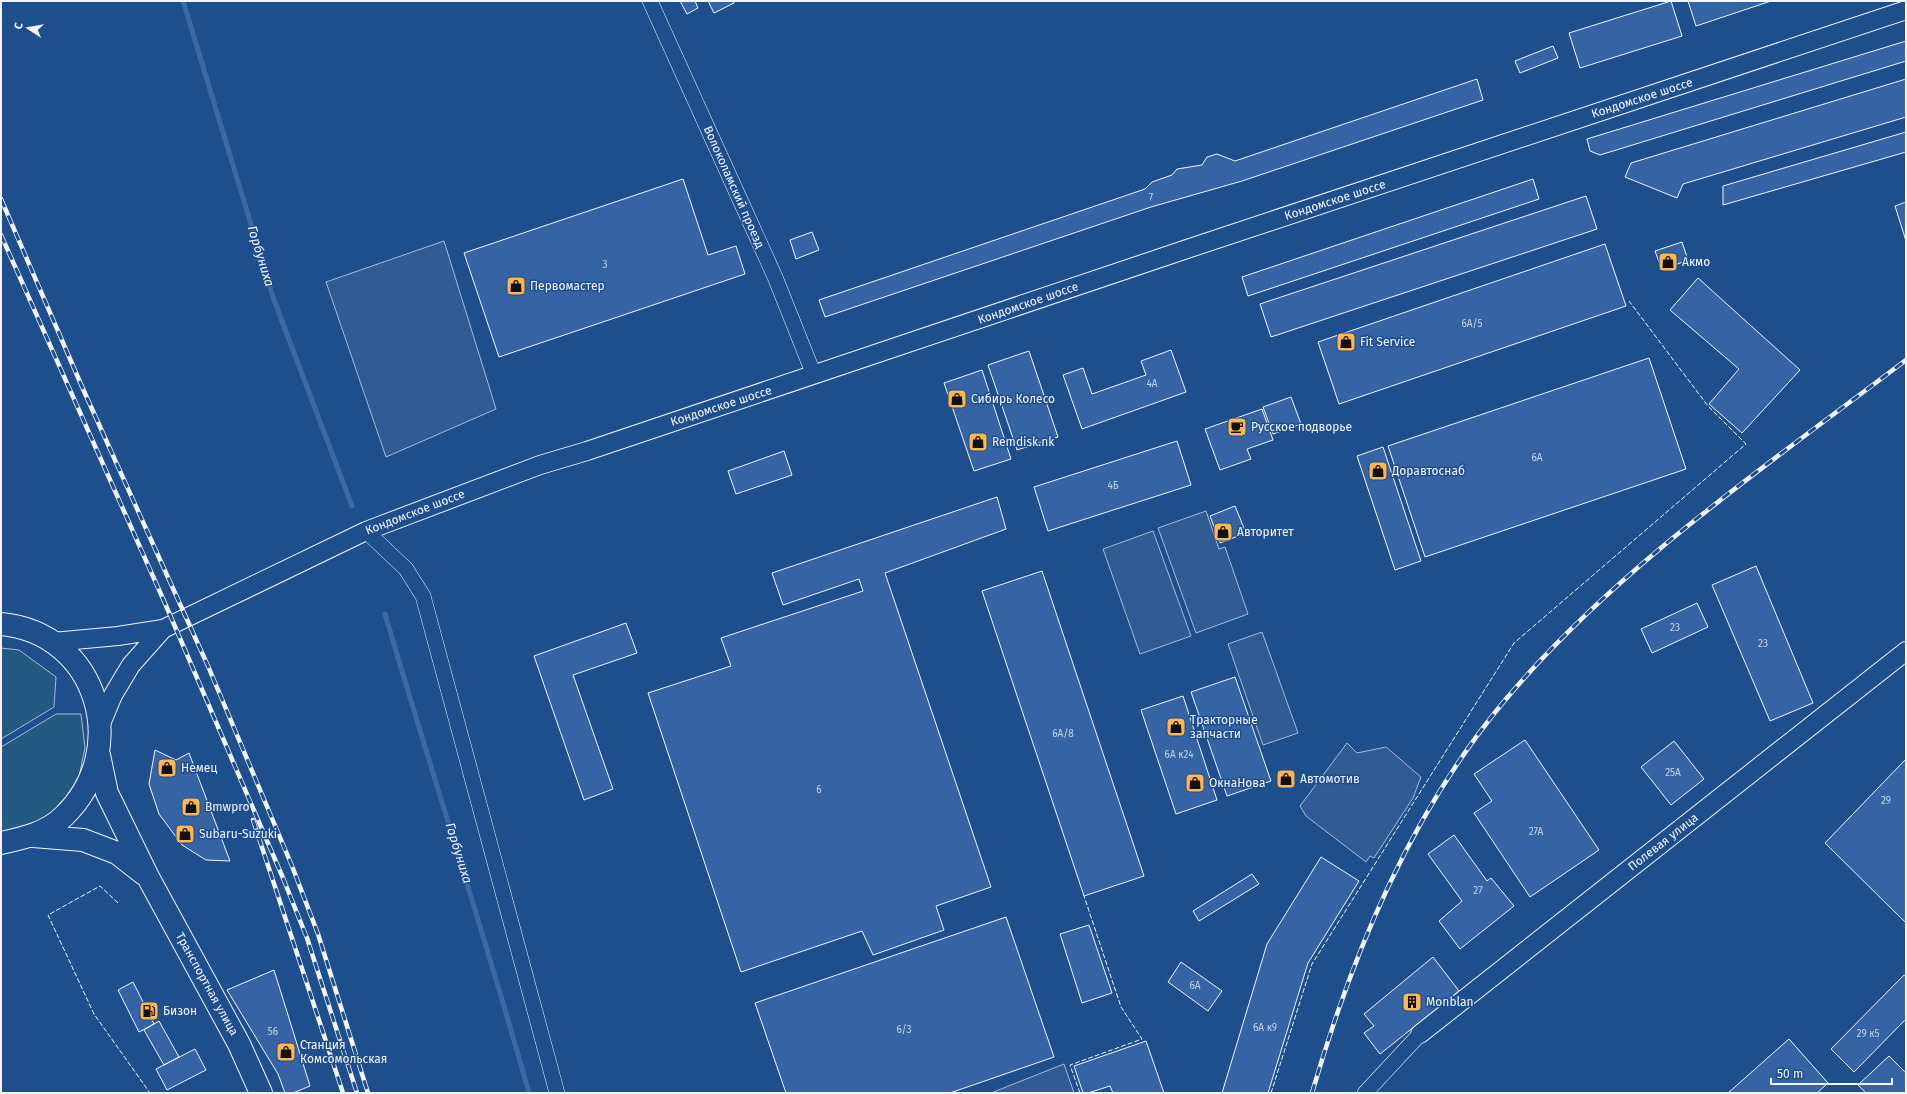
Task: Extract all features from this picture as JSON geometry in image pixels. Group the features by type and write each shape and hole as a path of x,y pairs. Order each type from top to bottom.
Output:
{"main road":[{"path":"1,843 33,836 64,817 86,789 99,755 101,724 93,692 77,664 53,642 35,632 6,621"},
{"name":"Транспортная улица","path":"99,755 107,793 148,878 239,1044 261,1093"},
{"name":"Транспортная улица","path":"33,836 83,840 117,853 148,878"}],"street":[{"name":"Волоколамский проезд","path":"650,1 774,277 814,375"},
{"name":"Кондомское шоссе","path":"53,642 118,636 163,629 366,531 540,464 587,451 1182,250 1906,10"},
{"path":"366,531 406,569 423,596 557,1093"},
{"name":"Кондомское шоссе","path":"101,724 113,695 131,665 163,629"},
{"name":"Полевая улица","path":"1420,1034 1906,651"},
{"path":"1365,1093 1420,1034"}],"shaded area":[{"path":"444,241 496,409 386,457 326,282"},
{"path":"1206,511 1219,549 1225,547 1248,614 1196,633 1158,528"},
{"path":"1153,531 1191,636 1140,654 1103,549"},
{"path":"1262,632 1298,733 1263,745 1228,644"},
{"path":"1,648 19,650 56,677 54,707 1,739"},
{"path":"56,714 81,714 85,748 77,786 49,817 14,833 1,833 1,747"},
{"path":"1347,743 1357,753 1386,747 1421,777 1413,798 1374,858 1370,856 1366,862 1306,816 1300,806"},
{"path":"1064,1064 1074,1093 991,1093"}],"building":[{"path":"680,1 695,1 698,8 687,14"},
{"path":"708,1 733,1 734,3 714,13"},
{"path":"1671,1 1682,36 1580,68 1569,33"},
{"path":"1688,1 1771,1 1696,26"},
{"path":"1906,41 1906,61 1600,155 1590,151 1587,139"},
{"path":"1553,46 1558,58 1520,73 1515,61"},
{"path":"1477,79 1483,100 1242,181 1151,207 825,317 819,300 1145,189 1152,182 1172,175 1177,169 1202,165 1207,157 1217,154 1235,161"},
{"path":"1906,79 1906,117 1683,184 1677,198 1625,177 1631,163"},
{"path":"1906,132 1906,152 1723,205 1723,186"},
{"path":"683,179 708,255 736,246 745,274 499,357 464,253"},
{"path":"1533,179 1539,199 1248,296 1242,277"},
{"path":"1586,196 1597,229 1271,337 1260,304"},
{"path":"1906,202 1906,241 1895,206"},
{"path":"812,232 819,250 796,259 790,240"},
{"path":"1682,242 1688,260 1662,270 1655,251"},
{"path":"1605,244 1626,306 1339,404 1318,342"},
{"path":"1698,278 1800,370 1742,433 1709,404 1739,369 1670,310"},
{"path":"1171,350 1186,392 1082,429 1063,375 1083,368 1092,394 1146,375 1141,361"},
{"path":"1029,351 1058,437 1017,450 988,365"},
{"path":"1649,358 1686,469 1425,557 1388,446"},
{"path":"982,370 1011,459 974,471 944,383"},
{"path":"1291,397 1301,424 1273,434 1263,407"},
{"path":"1262,409 1273,440 1247,449 1251,459 1220,470 1205,429"},
{"path":"1177,441 1191,485 1048,531 1034,487"},
{"path":"1383,447 1421,561 1395,570 1357,456"},
{"path":"784,451 792,475 736,494 728,471"},
{"path":"997,497 1006,529 885,573 991,887 936,906 944,930 873,955 862,931 741,972 648,693 731,666 721,638 863,591 859,579 783,605 772,573"},
{"path":"1235,506 1246,533 1220,543 1210,516"},
{"path":"1756,566 1813,703 1770,721 1712,585"},
{"path":"1042,571 1144,876 1084,896 982,591"},
{"path":"1697,603 1708,627 1652,653 1641,629"},
{"path":"626,623 637,653 573,675 613,789 584,800 534,656"},
{"path":"1235,677 1271,781 1227,796 1191,692"},
{"path":"1183,696 1217,800 1176,814 1141,710"},
{"path":"1525,740 1599,850 1530,897 1474,813 1492,801 1474,774"},
{"path":"1674,741 1704,779 1671,805 1641,767"},
{"path":"155,750 176,760 189,753 230,861 206,860 182,845 159,814 149,784"},
{"path":"1906,759 1906,923 1825,843"},
{"path":"1454,835 1487,881 1491,878 1514,906 1460,949 1439,921 1462,901 1428,854"},
{"path":"1321,857 1359,881 1308,963 1268,1093 1222,1093 1267,944"},
{"path":"1252,874 1259,884 1199,921 1193,911"},
{"path":"1006,917 1054,1057 950,1093 786,1093 755,1003"},
{"path":"1089,925 1112,993 1082,1003 1060,934"},
{"name":"Monblan","path":"1433,957 1459,991 1380,1054 1364,1033 1374,1026 1364,1014"},
{"path":"1181,962 1222,991 1208,1011 1168,982"},
{"path":"274,970 310,1086 293,1093 285,1093 278,1074 227,990"},
{"path":"1904,975 1906,977 1906,1019 1854,1072 1831,1049"},
{"path":"133,982 154,1024 139,1032 118,990"},
{"path":"159,1021 179,1057 164,1065 144,1030"},
{"path":"1789,1039 1828,1083 1817,1093 1728,1093"},
{"path":"1146,1041 1164,1093 1113,1093 1110,1086 1088,1093 1083,1093 1074,1066"},
{"path":"195,1049 206,1070 167,1090 156,1069"},
{"path":"1889,1056 1906,1073 1906,1093 1866,1093 1858,1085"}],"waterway":[{"name":"Горбуниха","path":"183,1 274,300 352,506"},
{"name":"Горбуниха","path":"385,614 529,1093"}],"railway":[{"path":"1,199 83,389 208,666 292,866 318,934 368,1093"},
{"path":"1,235 164,601 283,878 307,938 357,1093"},
{"path":"1312,1093 1346,988 1366,936 1389,886 1414,836 1441,788 1472,743 1506,699 1549,651 1596,605 1645,561 1748,478 1906,360"},
{"path":"253,820 343,1093"}],"fence":[{"path":"1271,1093 1312,964 1514,643 1746,444 1708,406 1629,301"},
{"path":"118,903 100,886 48,915 94,1014 150,1093"},
{"path":"1080,1093 1070,1065 1142,1039 1121,1007 1084,896"}],"place":[{"name":"Акмо","path":"1668,262"},
{"name":"Первомастер","path":"516,286"},
{"name":"Fit Service","path":"1346,342"},
{"name":"Сибирь Колесо","path":"957,399"},
{"name":"Русское подворье","path":"1237,427"},
{"name":"Remdisk.nk","path":"978,442"},
{"name":"Доравтоснаб","path":"1378,471"},
{"name":"Авторитет","path":"1223,532"},
{"name":"Тракторные запчасти","path":"1176,727"},
{"name":"Немец","path":"167,768"},
{"name":"Автомотив","path":"1286,779"},
{"name":"ОкнаНова","path":"1195,783"},
{"name":"Bmwpro","path":"191,807"},
{"name":"Subaru-Suzuki","path":"185,834"},
{"name":"Monblan","path":"1412,1002"},
{"name":"Бизон","path":"149,1011"},
{"name":"Станция Комсомольская","path":"286,1052"}]}
